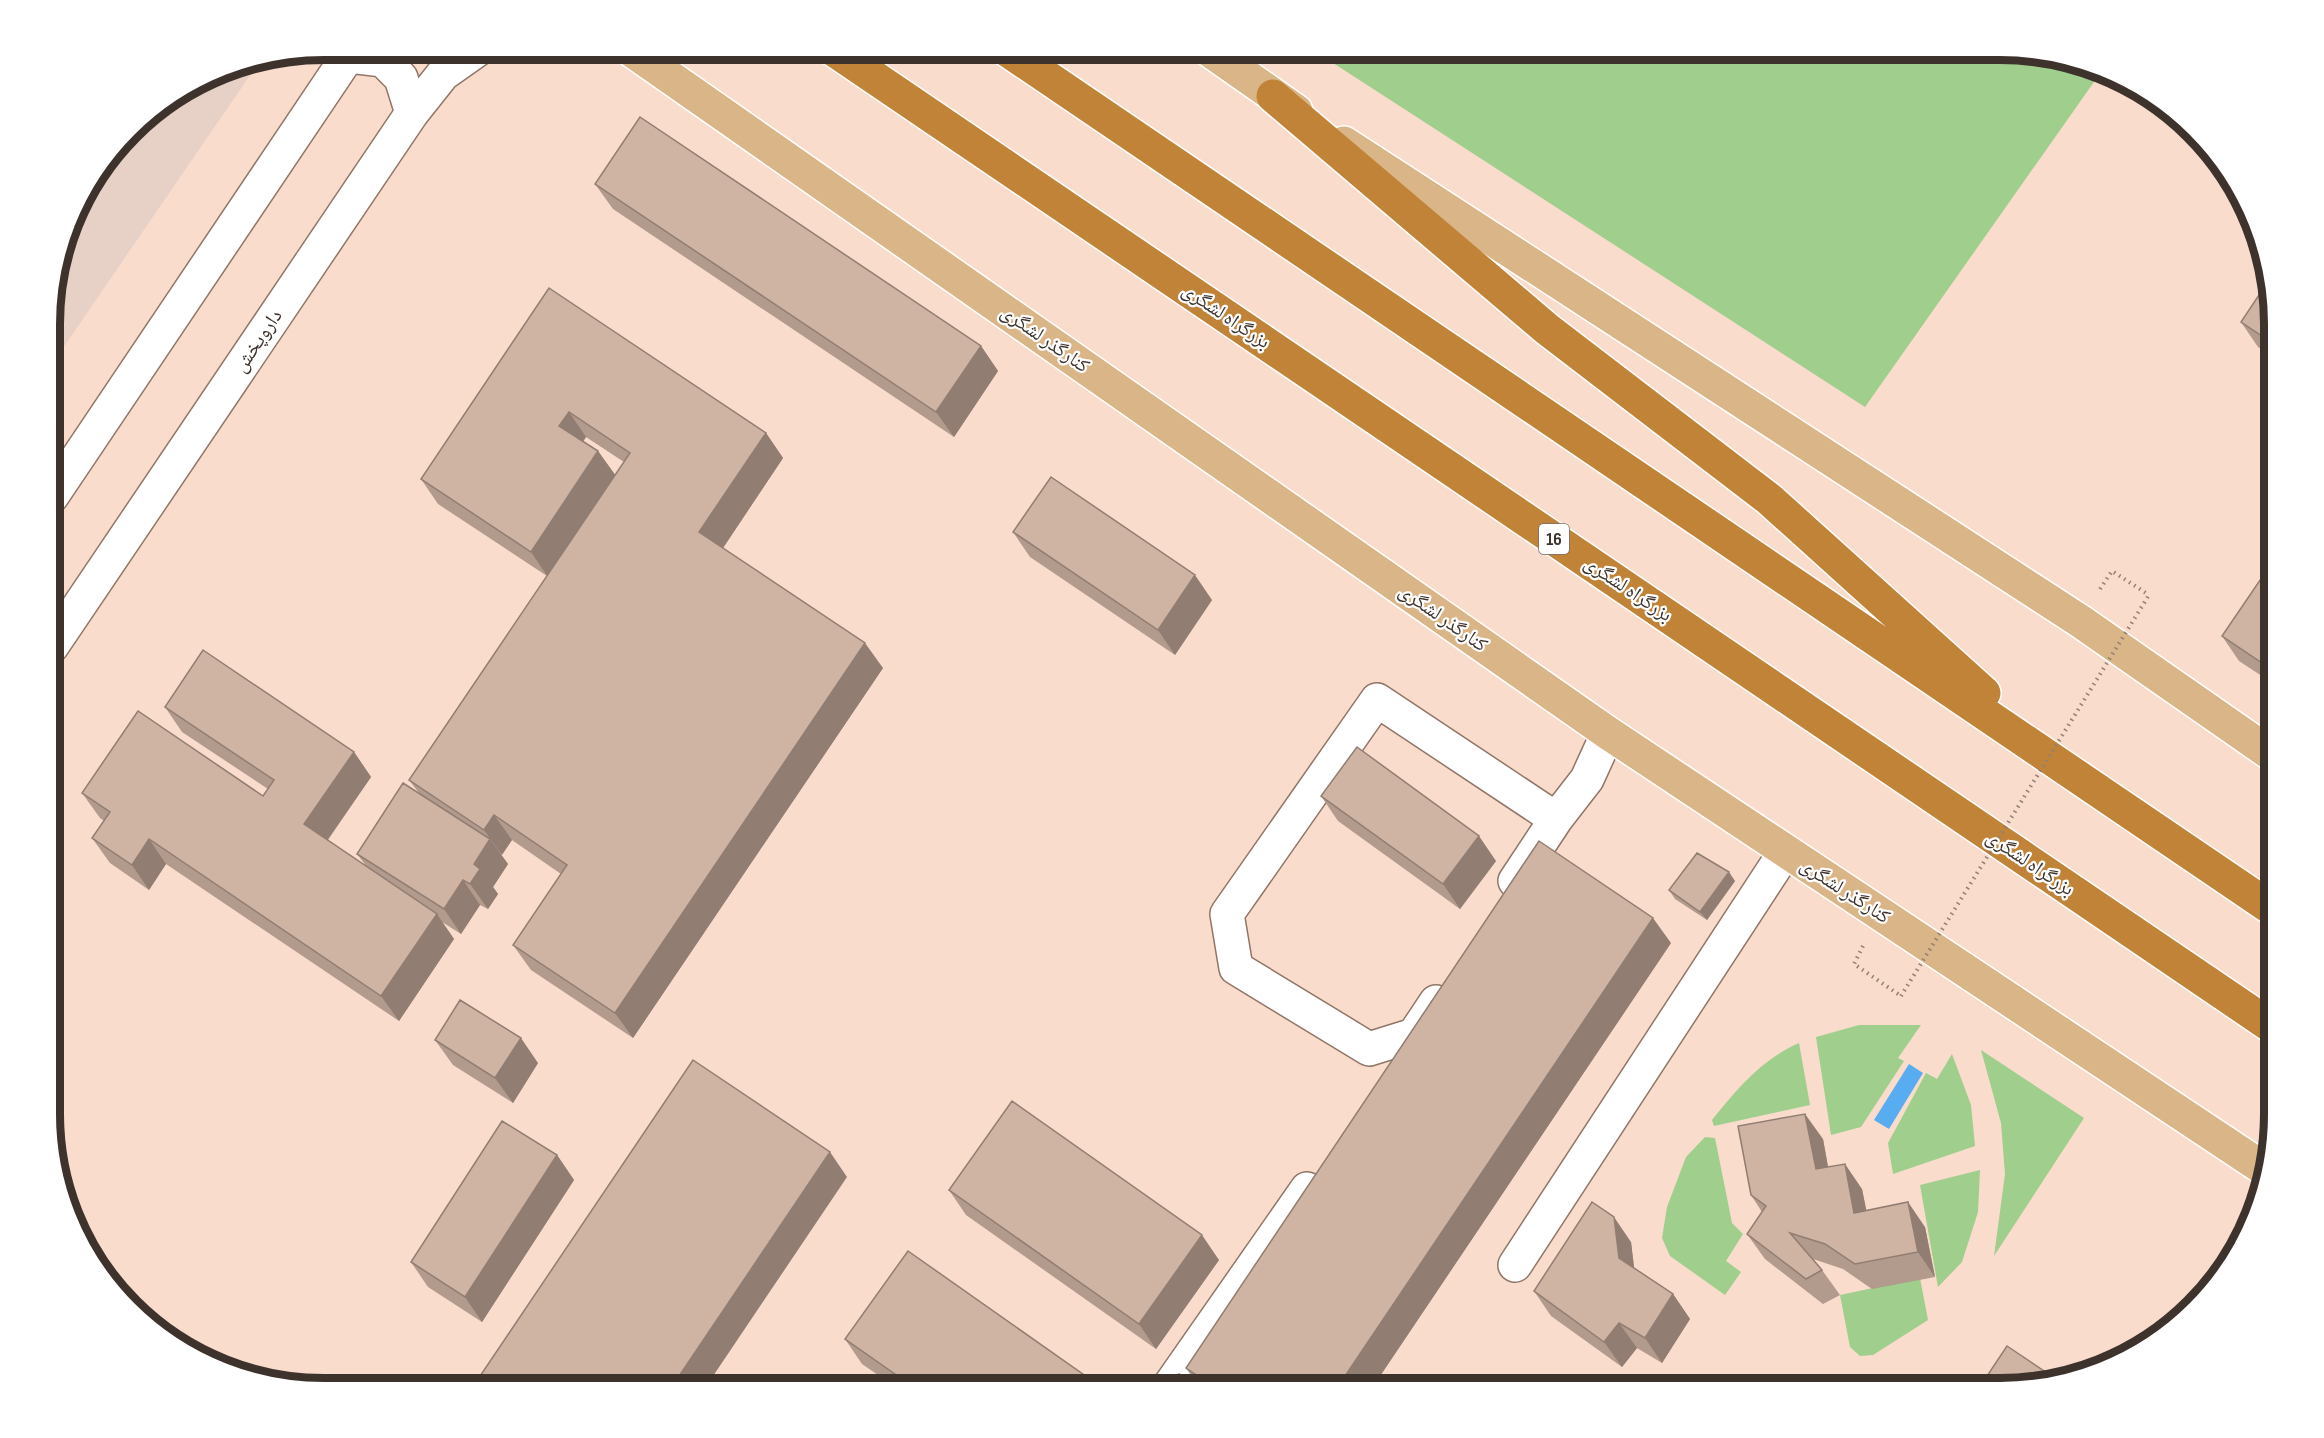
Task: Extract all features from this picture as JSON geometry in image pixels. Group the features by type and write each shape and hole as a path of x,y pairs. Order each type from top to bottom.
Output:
{"highway":[{"name":"بزرگراه لشگری","path":"849,60 2264,1021"},
{"path":"1022,60 2264,903"},
{"path":"1273,96 1547,328 1769,499 2082,780"}],"main road":[{"name":"کنارگذر لشگری","path":"641,60 1608,734 2259,1165"},
{"path":"1223,60 1273,96 2080,621 2264,749"}],"street":[{"path":"60,484 345,60"},
{"path":"383,60 401,78 412,113"},
{"name":"داروپخش","path":"60,634 412,113 443,74 463,60"},
{"path":"1414,1035 1369,1049 1236,968 1227,914 1377,700 1556,819"},
{"path":"1498,907 1556,819 1587,779 1608,734"},
{"path":"1515,1265 1785,852"},
{"path":"1387,1074 1453,976"},
{"path":"1175,1378 1325,1162"}],"path":[{"path":"1864,944 1854,964 1900,996 2149,596 2112,571"}],"shaded area":[{"path":"254,69 60,352 62,289 69,255 87,207 104,177 137,137 163,114 207,87"}],"green space":[{"path":"1328,60 2000,60 2052,65 2097,78 1865,407"},
{"path":"1859,1025 1921,1025 1898,1058 1904,1061 1861,1127 1831,1135 1816,1037"},
{"path":"1799,1043 1810,1105 1714,1126 1712,1120 1751,1076 1773,1057"},
{"path":"1981,1050 2084,1118 1994,1256 2005,1174 2001,1123"},
{"path":"1952,1054 1971,1105 1975,1146 1893,1174 1888,1143 1926,1073 1937,1079"},
{"path":"1705,1137 1715,1138 1732,1223 1743,1234 1726,1261 1741,1272 1725,1295 1670,1256 1662,1238 1667,1207 1686,1157"},
{"path":"1980,1170 1978,1212 1962,1262 1938,1287 1920,1185"},
{"path":"1920,1278 1928,1320 1873,1355 1860,1356 1850,1347 1840,1295"}],"water":[{"path":"1909,1064 1923,1073 1889,1129 1874,1120"}],"building":[{"path":"640,117 981,346 936,412 595,184"},
{"path":"549,288 766,433 699,532 865,643 615,1013 513,945 567,865 494,815 484,830 409,780 630,453 569,412 559,426 598,451 531,552 421,479"},
{"path":"2262,290 2264,333 2262,336 2241,322"},
{"path":"1051,477 1195,575 1158,630 1013,532"},
{"path":"2264,574 2264,664 2222,636"},
{"path":"203,650 354,752 304,824 437,914 381,996 149,839 132,865 92,838 110,812 82,793 138,711 263,796 274,780 165,707"},
{"path":"1357,747 1479,836 1443,884 1321,796"},
{"path":"403,783 490,839 474,864 480,869 470,884 463,880 444,909 357,854"},
{"path":"1539,841 1653,918 1344,1378 1201,1378 1186,1368"},
{"path":"1697,853 1729,872 1700,912 1669,890"},
{"path":"460,1000 521,1038 495,1078 435,1040"},
{"path":"693,1060 830,1152 678,1378 479,1378"},
{"path":"1012,1101 1202,1235 1139,1324 949,1190"},
{"path":"1805,1114 1816,1169 1845,1164 1854,1213 1908,1202 1918,1252 1855,1264 1825,1244 1790,1233 1822,1270 1806,1279 1747,1234 1766,1206 1751,1195 1738,1126"},
{"path":"502,1121 557,1155 465,1297 411,1262"},
{"path":"1592,1202 1614,1217 1619,1258 1673,1294 1645,1338 1619,1323 1604,1342 1534,1291"},
{"path":"908,1251 1088,1378 901,1378 845,1339"},
{"path":"2007,1346 2048,1374 2035,1376 1986,1378"}]}
